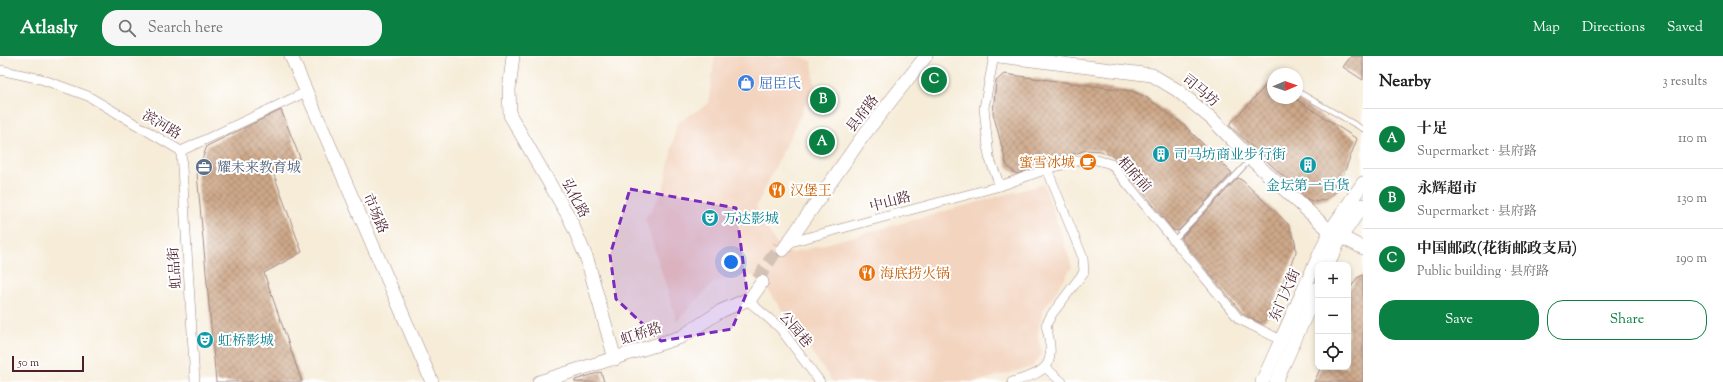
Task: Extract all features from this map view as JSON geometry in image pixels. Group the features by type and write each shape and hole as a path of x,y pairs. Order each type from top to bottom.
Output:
{"street":[{"name":"市场路","path":"291,56 432,382"},
{"name":"弘化路","path":"513,56 509,90 510,115 570,219 587,260 615,358"},
{"name":"县府路","path":"783,246 858,135 920,56"},
{"name":"县府路","path":"783,246 863,136 926,56"},
{"path":"994,56 984,108 989,157 1000,186"},
{"name":"司马坊","path":"998,56 1152,75 1177,90 1336,234 1363,248"},
{"name":"滨河路","path":"0,70 41,79 88,96 181,151 306,92"},
{"name":"虹品街","path":"181,151 195,382"},
{"name":"相府前","path":"1000,186 1047,169 1089,158 1111,164 1239,319 1281,340"},
{"path":"1012,382 1034,376 1046,368 1050,359 1050,340 1046,325 1052,314 1084,272 1083,258 1047,169"},
{"name":"东门大街","path":"1262,382 1281,340 1363,183"},
{"name":"中山路","path":"783,246 1000,186"},
{"name":"东门大街","path":"1329,262 1336,234 1363,205"},
{"path":"746,299 760,281"},
{"name":"东门大街","path":"1276,382 1315,295"},
{"name":"虹桥路","path":"539,382 681,337 721,311 746,299"},
{"name":"公园巷","path":"746,299 780,328 820,382"},
{"path":"1046,368 1062,382"}],"lane":[{"path":"1303,94 1363,129"},
{"path":"1174,241 1252,159"}],"highlighted area":[{"path":"630,189 736,208 747,292 732,329 661,341 616,299 610,255"}],"shaded area":[{"path":"715,56 798,56 812,61 815,85 756,207 775,242 786,252 793,253 1044,184 1072,267 1043,311 1038,334 1042,354 1032,367 975,382 833,382 763,283 753,276 746,274 713,283 677,321 645,219 663,191 677,123 708,104"}],"building":[{"path":"1351,56 1363,56 1363,80 1343,67"},
{"name":"司马坊商业步行街","path":"1004,74 1131,91 1146,97 1185,126 1232,173 1179,230 1174,231 1115,157 1101,151 1086,150 1016,174 1007,166 993,113 996,81"},
{"name":"金坛第一百货","path":"1267,84 1267,104 1303,104 1357,139 1337,191 1327,199 1315,202 1307,199 1229,125"},
{"path":"281,110 300,158 273,172 302,252 264,273 302,382 216,382 197,173 207,146"},
{"path":"1238,178 1288,224 1295,241 1296,252 1267,318 1261,323 1243,314 1182,240 1182,237"},
{"path":"1363,275 1363,382 1314,382 1320,370 1351,370 1351,287 1357,278"},
{"path":"601,372 604,382 575,382 575,380"}],"tunnel":[{"path":"758,279 779,246"}],"place":[{"name":"中国邮政(花街邮政支局)","path":"934,80"},
{"name":"屈臣氏","path":"746,83"},
{"name":"永辉超市","path":"823,100"},
{"name":"十足","path":"822,142"},
{"name":"司马坊商业步行街","path":"1161,154"},
{"name":"蜜雪冰城","path":"1088,162"},
{"name":"金坛第一百货","path":"1308,165"},
{"name":"耀未来教育城","path":"204,167"},
{"name":"汉堡王","path":"777,190"},
{"name":"万达影城","path":"710,218"},
{"name":"海底捞火锅","path":"867,273"},
{"name":"虹桥影城","path":"205,340"}]}
